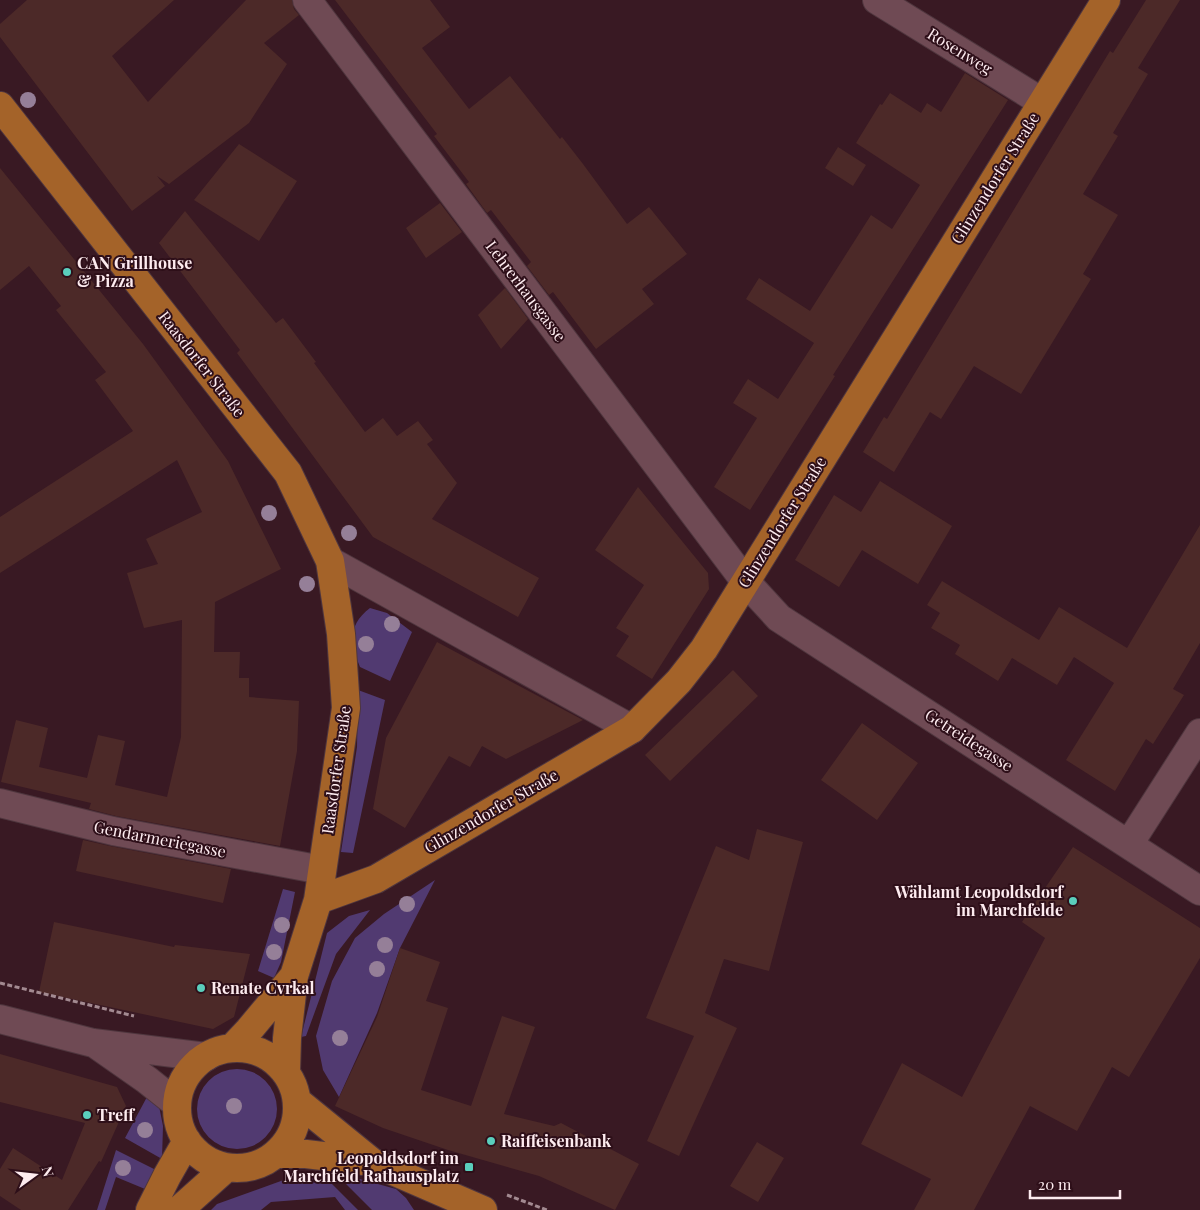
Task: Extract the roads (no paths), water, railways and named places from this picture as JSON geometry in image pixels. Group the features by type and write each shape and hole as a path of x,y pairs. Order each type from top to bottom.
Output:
{"main road":[{"name":"Glinzendorfer Straße","path":"318,900 376,879 632,729 679,681 704,648 1106,0"},
{"name":"Raasdorfer Straße","path":"0,106 288,473 330,561 341,634 346,708 318,900 294,976 287,1038 286,1072"},
{"name":"Raasdorfer Straße","path":"232,1048 294,976"},
{"path":"232,1048 243,1048 265,1055 276,1062 286,1072 291,1081 297,1101 294,1129 287,1143 265,1162 240,1169 226,1168 203,1158 194,1150 187,1141 179,1123 177,1104 185,1079 194,1067 206,1057 218,1051 232,1048"},
{"path":"297,1101 372,1162 455,1204 483,1210"},
{"path":"150,1210 166,1176 187,1141"},
{"path":"276,1154 306,1154 372,1162"},
{"path":"179,1210 226,1168"}],"street":[{"name":"Lehrerhausgasse","path":"307,0 745,581"},
{"name":"Rosenweg","path":"877,0 1042,102"},
{"path":"330,561 632,729"},
{"name":"Getreidegasse","path":"745,581 779,618 1129,844 1200,892"},
{"path":"1129,844 1200,733"},
{"name":"Gendarmeriegasse","path":"0,804 113,831 322,870"},
{"path":"0,1019 94,1043 206,1057"},
{"path":"94,1043 147,1080 177,1104"}],"place":[{"name":"CAN Grillhouse & Pizza","path":"67,272"},
{"name":"Wählamt Leopoldsdorf im Marchfelde","path":"1073,901"},
{"name":"Renate Cvrkal","path":"201,988"},
{"name":"Treff","path":"87,1115"},
{"name":"Raiffeisenbank","path":"491,1141"},
{"name":"Leopoldsdorf im Marchfeld Rathausplatz","path":"469,1167"}]}
